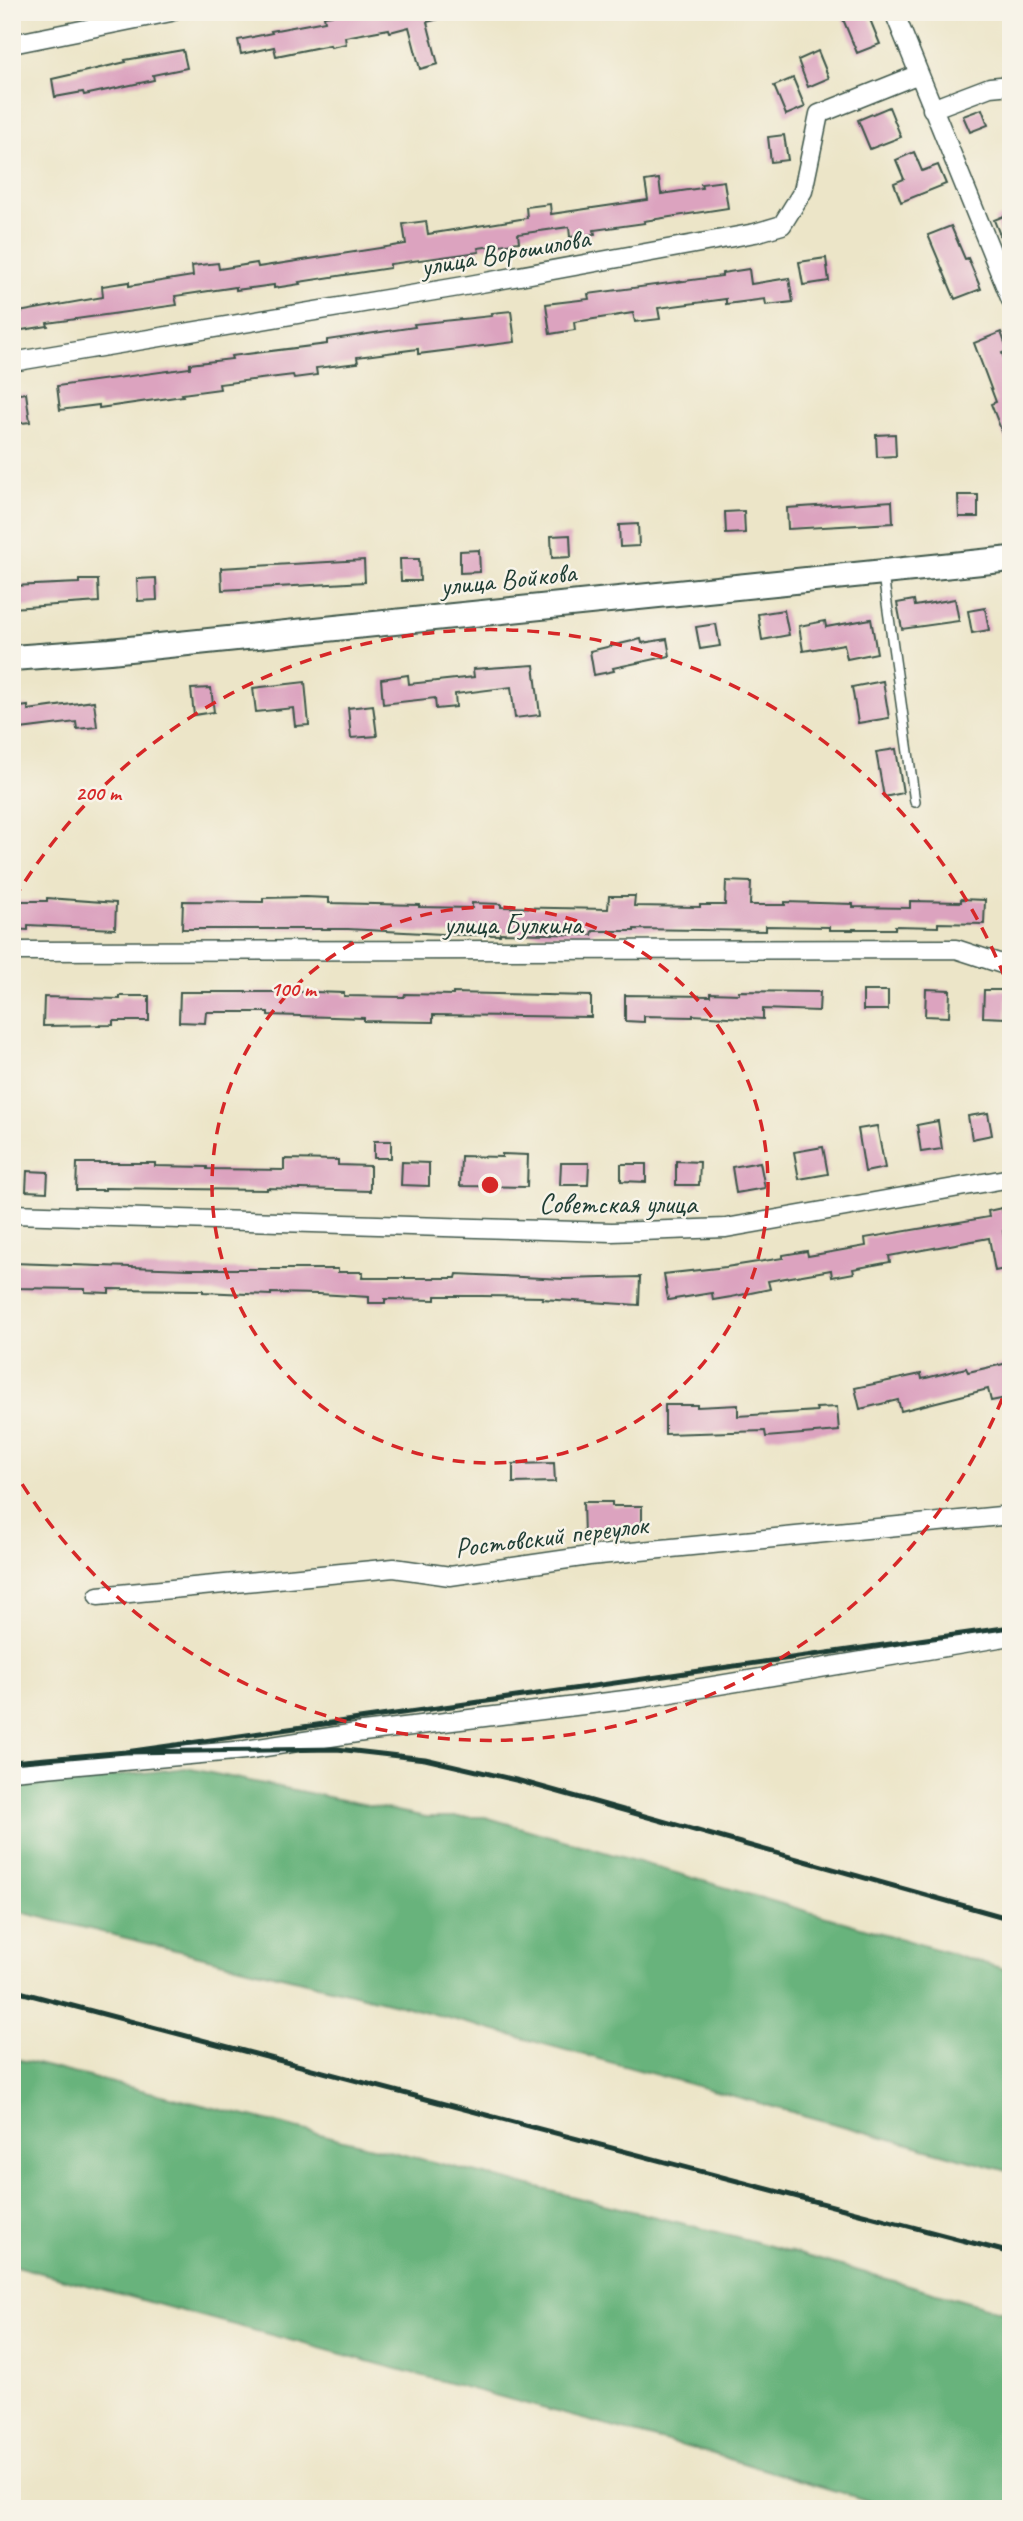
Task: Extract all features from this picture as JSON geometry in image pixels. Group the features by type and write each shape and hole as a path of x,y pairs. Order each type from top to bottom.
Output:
{"main road":[{"name":"улица Войкова","path":"12,658 1011,559"}],"street":[{"path":"12,44 171,12"},
{"path":"894,12 1011,300"},
{"name":"улица Ворошилова","path":"12,362 470,285 755,233 782,225 803,191 819,114 919,74"},
{"path":"932,109 990,87 1011,85"},
{"name":"улица Булкина","path":"12,951 956,949 1011,967"},
{"name":"Советская улица","path":"12,1214 612,1232 726,1228 1011,1178"},
{"name":"Ростовский переулок","path":"98,1596 394,1568 450,1576 589,1556 1011,1515"},
{"path":"12,1770 245,1750 363,1732 640,1699 1011,1636"}],"lane":[{"path":"883,572 915,802"}],"green space":[{"path":"186,1768 426,1817 485,1817 1011,1971 1011,2172 412,2008 12,1910 12,1788"},
{"path":"12,2058 749,2240 1011,2314 1011,2509 896,2509 716,2455 12,2265"}],"building":[{"path":"354,12 446,12 447,17 427,22 438,64 420,69 409,27 345,37 346,44 276,56 274,47 241,54 238,40 325,21 324,16"},
{"path":"840,12 867,12 880,44 857,53"},
{"path":"183,50 187,68 153,75 154,80 84,95 83,92 55,97 52,79 126,62 125,60"},
{"path":"818,51 829,78 808,87 798,60"},
{"path":"793,78 805,107 786,115 774,86"},
{"path":"889,107 901,137 870,149 858,120"},
{"path":"982,109 988,125 970,132 963,116"},
{"path":"784,135 788,160 771,162 768,137"},
{"path":"914,152 922,171 938,165 946,184 901,202 894,183 904,179 896,160"},
{"path":"659,179 661,194 702,188 701,184 724,181 728,208 594,230 595,234 570,237 569,227 518,234 519,242 478,248 479,252 390,264 390,268 274,288 274,285 236,290 236,287 175,296 177,305 47,323 48,326 15,331 13,313 103,297 102,286 129,282 129,286 193,276 192,266 218,263 219,269 257,263 258,267 406,244 403,224 426,221 428,234 527,218 526,207 550,204 551,214 648,200 645,181"},
{"path":"1011,213 1011,260 1010,260 994,220"},
{"path":"951,226 981,289 955,299 928,235"},
{"path":"826,258 829,281 803,285 799,262"},
{"path":"749,269 751,284 789,278 793,302 766,305 765,299 726,304 726,299 658,308 660,319 635,322 633,313 574,322 575,330 550,334 546,304 589,299 588,294 722,276 722,273"},
{"path":"511,311 515,342 418,354 418,349 357,357 358,363 316,368 317,375 294,378 293,375 219,384 220,389 182,394 183,396 99,408 99,405 60,410 57,386 190,368 190,364 232,359 231,356 327,344 327,340 415,327 414,324 492,316 491,313"},
{"path":"1001,332 1008,351 1002,353 1011,376 1010,452 991,404 996,402 974,343"},
{"path":"26,393 30,422 12,424 12,395"},
{"path":"895,434 896,456 877,457 876,435"},
{"path":"958,495 978,495 978,517 959,517"},
{"path":"892,501 893,523 788,529 787,508"},
{"path":"744,511 745,533 726,534 725,512"},
{"path":"638,524 639,546 620,547 619,525"},
{"path":"570,535 571,557 552,558 551,536"},
{"path":"479,550 480,572 460,573 460,551"},
{"path":"400,559 419,559 420,581 401,581"},
{"path":"364,560 365,582 222,590 221,568"},
{"path":"156,578 157,600 138,601 137,579"},
{"path":"79,580 98,580 99,602 12,608 12,586 79,583"},
{"path":"955,599 959,621 902,629 897,603 914,600 915,606"},
{"path":"985,608 989,630 972,633 968,611"},
{"path":"784,610 789,635 762,640 758,614"},
{"path":"871,619 877,653 847,659 844,644 803,651 799,626 825,621 826,627"},
{"path":"716,624 720,646 700,649 696,627"},
{"path":"641,639 642,643 667,639 670,656 613,668 614,671 594,675 590,651"},
{"path":"534,665 540,715 515,718 511,687 455,694 456,707 436,709 435,698 383,704 381,679 408,675 409,684 474,677 473,669"},
{"path":"883,681 889,718 858,723 852,687"},
{"path":"305,682 309,725 295,726 293,708 256,712 253,688"},
{"path":"211,688 214,712 194,715 191,689"},
{"path":"94,701 97,727 77,729 76,722 12,730 12,708 28,706 28,710"},
{"path":"373,705 377,736 351,738 348,708"},
{"path":"896,749 903,793 884,797 876,752"},
{"path":"726,881 751,882 750,905 785,905 785,902 910,908 910,901 985,900 984,924 938,923 938,927 895,926 895,929 853,930 766,926 766,931 634,929 593,931 592,935 461,935 348,929 182,929 183,901 263,902 263,898 305,897 329,898 329,903 419,907 472,908 472,903 501,904 501,907 608,909 609,896 635,896 634,906 700,907 725,905"},
{"path":"47,898 116,903 115,929 28,925 28,930 12,929 12,901 47,901"},
{"path":"926,989 950,990 949,1017 925,1016"},
{"path":"984,990 1007,990 1006,1018 983,1017"},
{"path":"739,991 820,992 819,1011 763,1009 763,1019 693,1015 644,1016 644,1022 625,1021 625,995 710,996 710,993 739,994"},
{"path":"863,991 888,991 888,1010 863,1010"},
{"path":"180,992 314,992 344,993 344,996 404,997 405,994 453,993 591,996 591,1017 433,1015 433,1022 364,1021 364,1018 268,1015 268,1012 206,1012 205,1023 179,1022"},
{"path":"120,996 149,996 149,1021 113,1021 113,1025 43,1026 44,997 120,999"},
{"path":"988,1113 992,1135 972,1139 968,1116"},
{"path":"938,1121 942,1149 921,1152 917,1125"},
{"path":"877,1126 885,1168 865,1172 858,1129"},
{"path":"374,1141 391,1141 391,1158 374,1158"},
{"path":"823,1147 828,1174 799,1179 794,1152"},
{"path":"502,1154 528,1155 527,1187 460,1186 461,1156 502,1157"},
{"path":"284,1159 338,1160 338,1165 370,1166 370,1191 267,1188 76,1190 77,1163 155,1163 155,1166 207,1169 284,1170"},
{"path":"676,1161 700,1162 699,1185 676,1185"},
{"path":"402,1162 429,1163 429,1186 401,1185"},
{"path":"760,1162 765,1188 736,1193 732,1167"},
{"path":"561,1163 589,1163 588,1185 560,1185"},
{"path":"621,1164 646,1164 646,1182 621,1181"},
{"path":"27,1171 48,1172 47,1192 26,1191"},
{"path":"1002,1208 1009,1268 995,1271 989,1238 889,1256 890,1262 853,1269 854,1273 832,1277 831,1270 768,1281 770,1289 731,1297 713,1300 712,1293 668,1300 664,1274 783,1258 783,1255 807,1251 808,1256 866,1246 865,1238 989,1217 988,1211"},
{"path":"12,1263 189,1269 338,1269 338,1272 363,1272 362,1278 456,1278 457,1274 564,1279 640,1277 639,1305 542,1299 543,1297 435,1296 435,1300 385,1299 385,1303 369,1303 369,1297 319,1294 271,1295 203,1290 109,1289 109,1293 85,1292 85,1289 12,1288"},
{"path":"1008,1363 1011,1397 991,1401 988,1389 901,1411 898,1400 860,1409 855,1388 921,1374 922,1379 966,1368 968,1372"},
{"path":"665,1405 738,1405 738,1416 817,1411 816,1408 837,1407 839,1431 766,1437 765,1431 665,1434"},
{"path":"554,1463 555,1482 513,1483 513,1464"},
{"path":"583,1502 642,1506 642,1531 613,1531 613,1535 584,1536"}],"railway":[{"path":"1011,1627 126,1752 337,1749 425,1759 520,1781 1011,1919"},
{"path":"12,1762 126,1752"},
{"path":"12,1990 1011,2253"}]}
